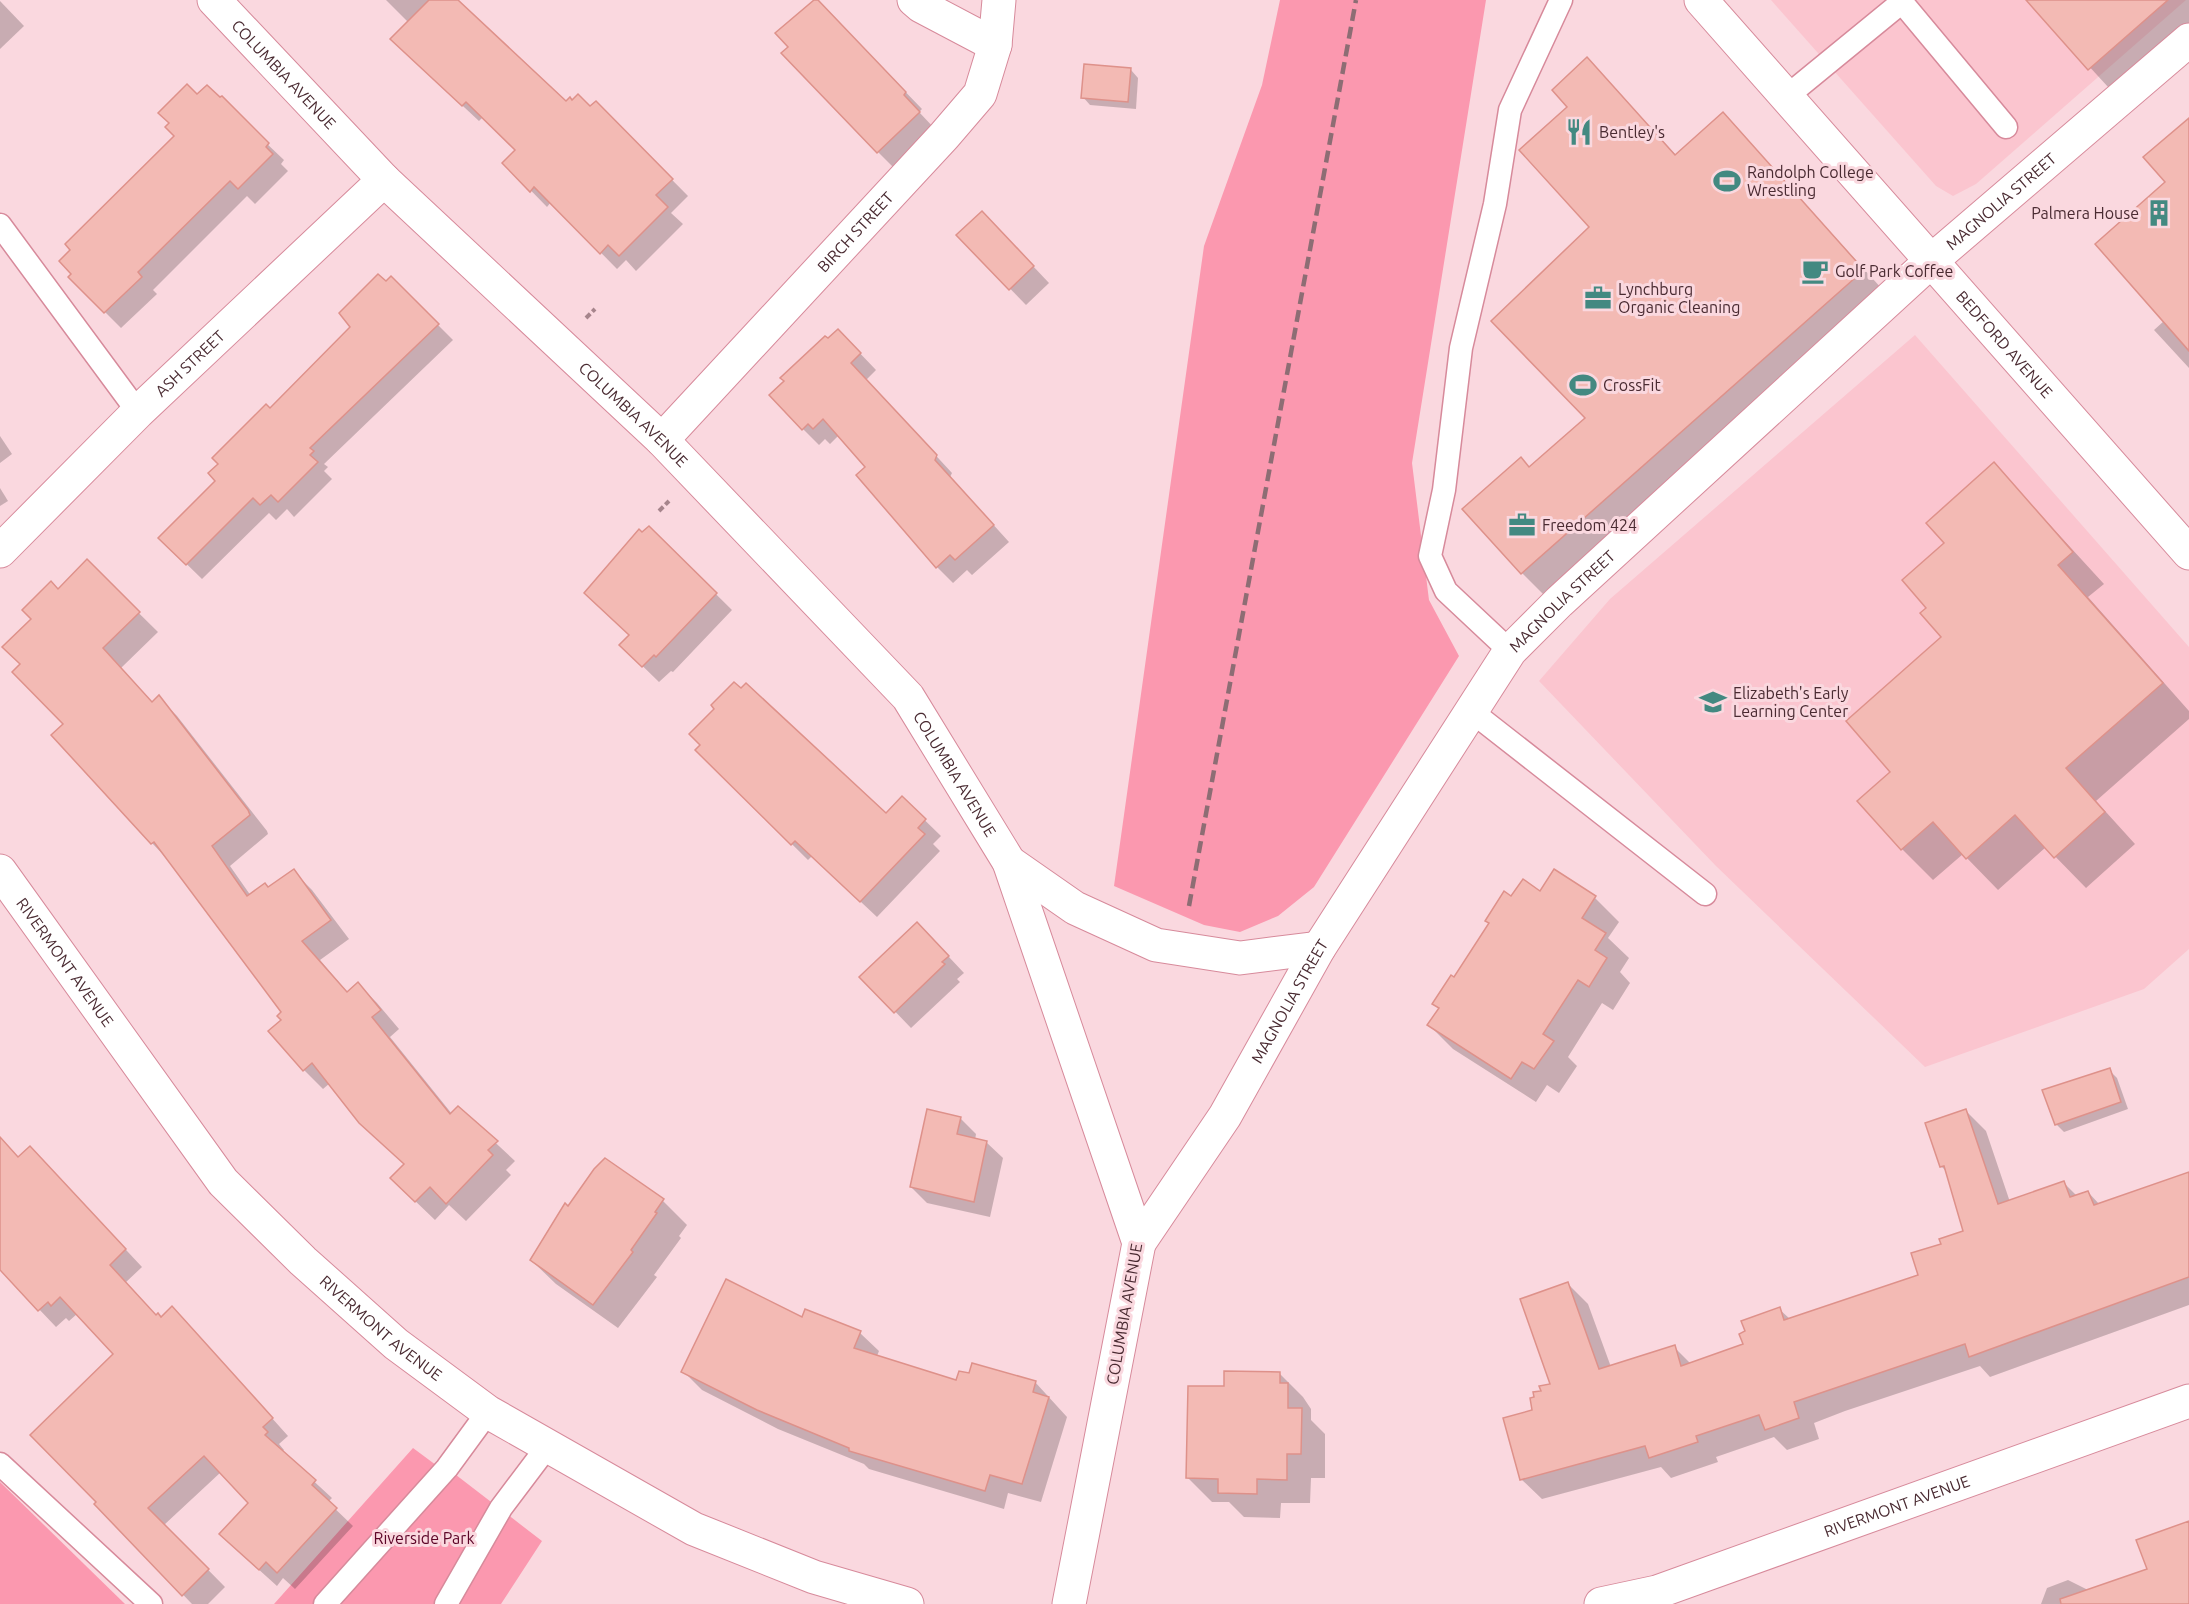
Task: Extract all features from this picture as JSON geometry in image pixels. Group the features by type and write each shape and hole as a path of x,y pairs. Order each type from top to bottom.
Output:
{"street":[{"name":"COLUMBIA AVENUE","path":"214,0 384,180 662,440 908,697 1009,862 1139,1243 1069,1604"},
{"path":"914,0 921,6 995,45"},
{"name":"BIRCH STREET","path":"662,440 944,136 980,94 995,45 999,0"},
{"name":"BEDFORD AVENUE","path":"1701,0 2189,553"},
{"name":"MAGNOLIA STREET","path":"1139,1243 1225,1116 1319,948 1510,651 1559,602 1931,261 2189,40"},
{"name":"ASH STREET","path":"0,551 138,412 384,180"},
{"name":"COLUMBIA AVENUE","path":"1009,862 1075,908 1156,945 1240,958 1319,948"},
{"name":"RIVERMONT AVENUE","path":"0,871 223,1182 303,1261 396,1344 488,1412 694,1529 814,1577 907,1604"},
{"name":"RIVERMONT AVENUE","path":"1601,1604 1659,1598 2189,1401"}],"lane":[{"path":"1510,651 1446,591 1430,556 1444,490 1461,348 1495,204 1510,110 1561,0"},
{"path":"1786,97 1901,1 2006,127"},
{"path":"0,225 138,412"},
{"path":"1471,711 1705,894"},
{"path":"325,1604 447,1468 488,1412"},
{"path":"446,1604 501,1508 547,1447"},
{"path":"0,1464 151,1604"}],"shaded area":[{"path":"1771,0 2186,0 1976,184 1953,196 1936,186"},
{"name":"Elizabeth's Early Learning Center","path":"1915,335 2189,647 2189,949 2144,989 1925,1067 1716,866 1539,681 1610,599","holes":["1994,462 2073,552 2058,565 2163,683 2066,768 2105,812 2054,857 2015,815 1966,859 1933,822 1900,850 1857,801 1890,772 1847,720 1941,637 1926,608 1902,580 1944,543 1926,523"]}],"green space":[{"path":"1280,0 1486,0 1412,463 1429,600 1459,656 1314,887 1278,916 1240,932 1204,925 1114,886 1204,246 1262,85"},
{"name":"Riverside Park","path":"413,1448 444,1471 447,1468 542,1541 501,1604 274,1604"},
{"path":"0,1482 125,1604 0,1604"}],"building":[{"path":"429,0 458,0 566,101 570,97 572,100 578,94 590,106 596,101 673,179 656,195 668,207 619,256 608,245 600,254 534,187 530,192 502,163 515,150 466,102 462,106 390,39"},
{"path":"814,0 818,0 906,92 904,95 920,112 877,153 781,53 788,47 775,33"},
{"path":"2026,0 2168,0 2088,70"},
{"path":"1587,57 1675,155 1723,112 1864,270 1521,574 1462,509 1521,457 1529,467 1585,418 1491,321 1589,227 1519,150 1567,107 1552,90"},
{"path":"1084,64 1131,68 1128,102 1081,98"},
{"path":"187,84 197,94 207,85 220,97 222,96 269,143 266,147 273,154 238,189 230,181 138,272 142,277 104,313 68,277 71,274 59,261 70,250 65,244 174,136 165,127 169,123 158,113"},
{"name":"Palmera House","path":"2189,118 2189,351 2095,244 2165,182 2143,157"},
{"path":"982,211 1034,266 1009,290 956,235"},
{"path":"378,274 386,281 391,276 439,324 310,448 314,451 310,455 318,462 278,502 271,495 260,505 253,498 186,565 158,538 215,481 208,473 218,464 212,458 266,404 270,408 350,327 339,313"},
{"path":"838,329 861,353 851,363 937,455 935,460 994,525 955,560 950,555 936,568 856,475 865,467 823,419 813,429 808,424 802,430 769,395 784,381 780,378 825,336 828,338"},
{"path":"1994,462 2073,552 2058,565 2163,683 2066,768 2105,812 2054,858 2015,815 1966,859 1933,822 1901,850 1857,801 1890,772 1846,721 1941,637 1920,613 1926,608 1902,580 1944,543 1926,523"},
{"path":"649,526 717,593 656,657 654,655 642,667 619,645 629,635 584,593 639,529 642,532"},
{"path":"87,559 140,612 103,648 152,702 159,695 248,810 250,815 212,846 247,896 265,883 268,887 294,869 331,920 302,941 347,992 358,982 381,1010 372,1017 450,1114 458,1106 498,1141 488,1150 493,1155 446,1204 430,1187 415,1202 390,1178 404,1164 359,1123 312,1063 303,1071 268,1031 281,1020 277,1016 281,1012 154,842 151,844 51,735 63,724 12,672 20,664 2,647 31,619 22,610 51,581 58,589"},
{"path":"734,682 741,688 746,683 886,813 902,796 926,819 918,828 925,834 860,902 795,841 791,845 695,750 700,745 689,734 714,709 711,705"},
{"path":"1554,869 1596,896 1582,918 1606,933 1595,950 1607,958 1589,987 1578,980 1543,1034 1554,1041 1534,1069 1522,1062 1511,1079 1427,1025 1439,1008 1432,1004 1451,975 1454,977 1489,923 1485,921 1504,891 1511,896 1523,879 1540,891"},
{"path":"917,922 949,956 942,962 945,964 894,1013 859,977"},
{"path":"2110,1068 2121,1102 2055,1125 2042,1090"},
{"path":"927,1109 961,1117 957,1134 987,1141 974,1202 910,1187"},
{"path":"1966,1109 1998,1204 2064,1181 2070,1197 2088,1191 2094,1205 2189,1172 2189,1277 1969,1357 1965,1344 1794,1402 1799,1418 1765,1430 1759,1415 1696,1436 1698,1442 1649,1458 1645,1446 1520,1480 1503,1418 1532,1410 1530,1398 1534,1397 1533,1392 1541,1391 1539,1386 1550,1384 1520,1299 1568,1282 1599,1369 1675,1345 1681,1366 1743,1344 1739,1334 1745,1331 1741,1321 1780,1307 1784,1320 1918,1275 1911,1253 1941,1244 1939,1239 1963,1231 1944,1166 1940,1167 1925,1123"},
{"path":"0,1137 18,1157 30,1146 126,1249 110,1265 156,1315 158,1313 161,1317 172,1306 273,1418 263,1427 268,1432 265,1435 316,1480 312,1485 337,1508 277,1573 266,1562 259,1570 219,1534 248,1503 204,1456 148,1508 209,1569 182,1596 94,1504 96,1502 30,1435 113,1354 60,1297 51,1306 48,1302 38,1311 0,1270"},
{"path":"605,1158 664,1199 631,1250 633,1252 593,1305 530,1260 565,1203 568,1206 594,1169"},
{"path":"726,1279 802,1317 805,1309 861,1331 854,1348 956,1380 959,1371 969,1373 972,1363 1036,1381 1033,1392 1049,1397 1022,1484 990,1475 985,1491 849,1451 849,1448 757,1410 681,1372"},
{"path":"1224,1371 1280,1372 1280,1383 1288,1383 1288,1408 1302,1408 1301,1454 1287,1454 1287,1480 1257,1479 1257,1494 1218,1493 1218,1479 1186,1478 1188,1386 1224,1386"},
{"path":"2189,1521 2189,1604 2061,1604 2060,1599 2147,1569 2136,1540"}],"railway":[{"path":"1189,906 1356,0"}],"place":[{"name":"Bentley's","path":"1579,132"},
{"name":"Randolph College Wrestling","path":"1727,181"},
{"name":"Palmera House","path":"2159,213"},
{"name":"Golf Park Coffee","path":"1815,271"},
{"name":"Lynchburg Organic Cleaning","path":"1598,298"},
{"name":"CrossFit","path":"1583,385"},
{"name":"Freedom 424","path":"1522,525"},
{"name":"Elizabeth's Early Learning Center","path":"1713,702"}]}
